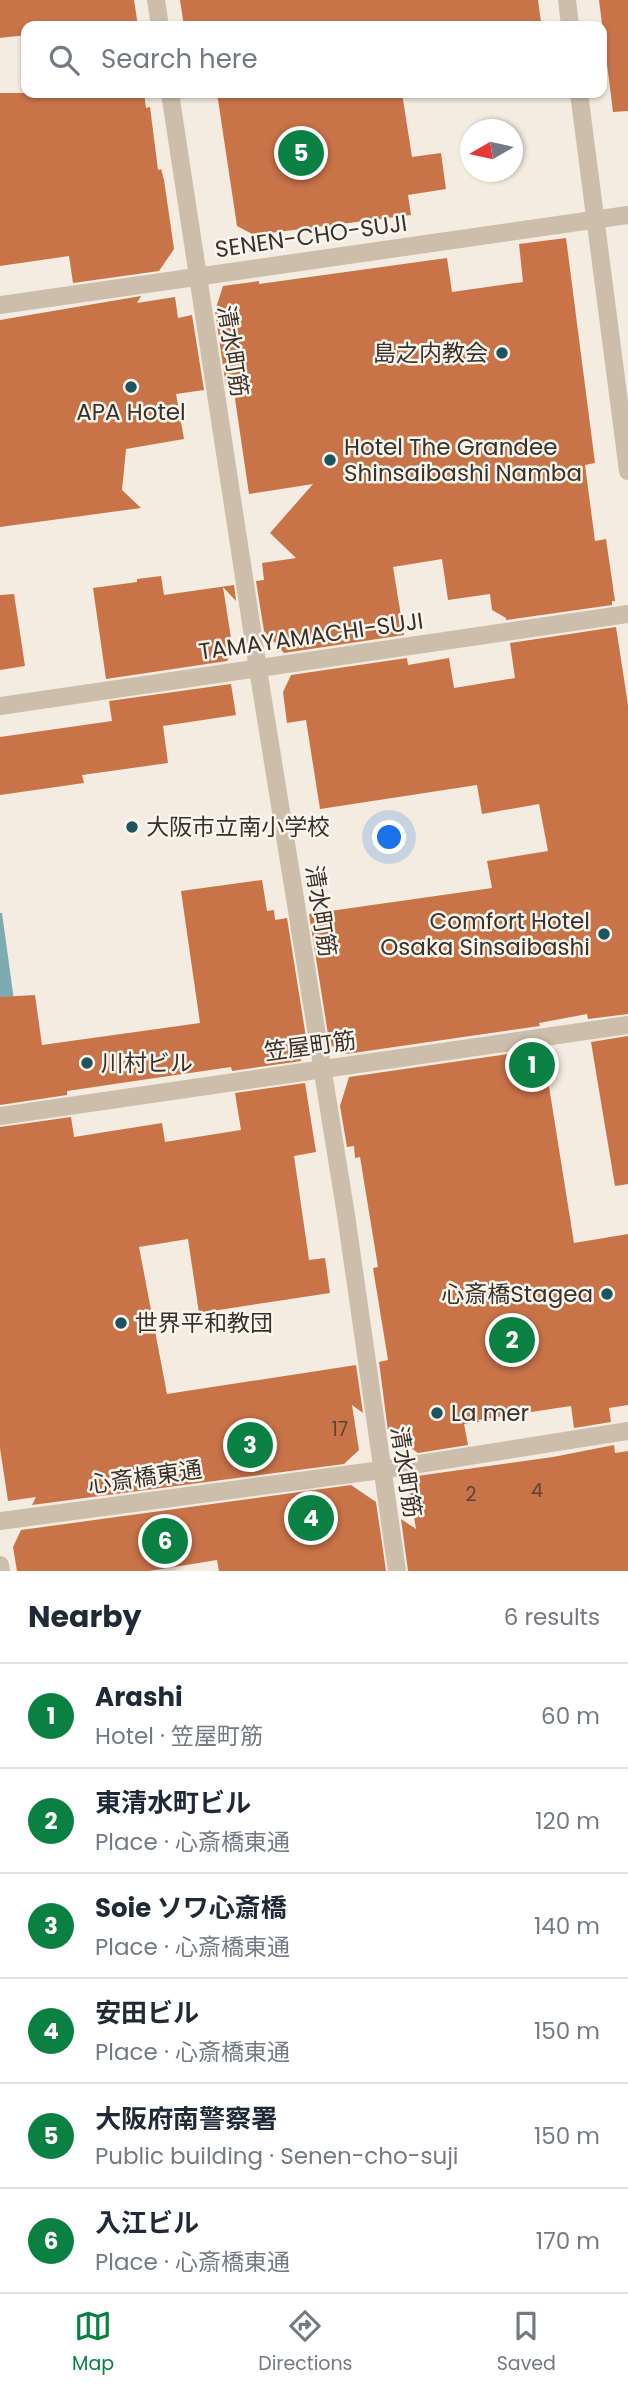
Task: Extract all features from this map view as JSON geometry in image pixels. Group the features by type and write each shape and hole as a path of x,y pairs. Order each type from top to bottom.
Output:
{"street":[{"path":"156,0 159,21"},
{"path":"567,0 569,21"},
{"name":"清水町筋","path":"171,98 258,669 346,1214 397,1571"},
{"path":"580,98 628,471"},
{"name":"SENEN-CHO-SUJI","path":"0,305 628,215"},
{"name":"TAMAYAMACHI-SUJI","path":"0,706 628,614"},
{"name":"笠屋町筋","path":"0,1116 628,1025"},
{"name":"心斎橋東通","path":"0,1521 381,1470 628,1431"},
{"path":"0,1565 1,1571"}],"water":[{"path":"0,913 17,1022 0,1025"}],"building":[{"path":"0,0 134,0 137,21 21,21 21,36 0,38"},
{"path":"180,0 538,0 541,21 183,21"},
{"path":"599,0 628,0 628,111 613,112 607,64 607,21 602,21"},
{"path":"0,93 21,93 21,98 145,98 146,108 150,107 158,170 161,169 164,180 174,249 159,271 73,283 69,256 0,266"},
{"path":"218,98 403,98 412,157 441,153 446,189 408,195 411,215 254,235 237,226"},
{"path":"566,238 595,463 585,465 595,541 606,539 615,601 612,601 612,605 506,620 492,610 490,594 448,600 442,559 393,567 404,635 284,653 264,631 256,581 264,580 262,563 296,558 270,533 313,484 249,494 233,385 226,386 215,311 223,286 259,281 259,284 447,258 452,292 523,282 519,244"},
{"path":"141,296 137,303 175,297 178,318 192,315 204,390 176,394 184,439 126,449 122,490 141,508 0,527 0,320"},
{"path":"161,576 164,595 234,585 236,601 223,587 233,651 227,661 106,679 93,588"},
{"path":"14,594 25,666 0,670 0,595"},
{"path":"616,627 628,705 628,1014 588,1019 587,1014 539,1023 540,1026 346,1054 344,1044 330,1047 309,914 492,888 487,861 548,851 539,804 482,814 477,785 320,809 306,720 287,723 283,692 291,675 407,658 408,665 449,658 454,688 515,678 510,643"},
{"path":"231,684 236,715 163,726 168,763 82,775 84,783 0,795 0,737 112,721 109,701"},
{"path":"262,880 267,911 274,910 275,920 287,918 308,1050 300,1051 301,1061 232,1071 231,1067 155,1078 67,1091 67,1095 0,1105 0,997 35,995 42,1045 200,1023 181,891"},
{"path":"628,1036 628,1184 615,1186 591,1042"},
{"path":"543,1049 574,1243 628,1234 628,1405 609,1408 611,1422 574,1428 571,1406 478,1420 479,1422 464,1424 468,1445 418,1453 388,1431 379,1362 388,1360 373,1268 378,1267 360,1157 355,1158 354,1146 347,1147 340,1106 349,1077"},
{"path":"305,1083 316,1152 294,1156 309,1260 325,1258 330,1293 199,1313 188,1239 139,1247 167,1394 356,1365 363,1413 352,1405 359,1450 344,1464 32,1505 36,1497 8,1501 0,1448 0,1127 71,1117 74,1137 162,1123 165,1142 241,1130 235,1093"},
{"path":"614,1445 615,1453 628,1451 628,1571 408,1571 401,1519 416,1529 409,1486 417,1476 553,1457"},
{"path":"351,1485 376,1502 386,1571 219,1571 217,1560 149,1571 17,1571 13,1547 21,1530"}],"place":[{"name":"大阪府南警察署","path":"301,153"},
{"name":"島之内教会","path":"502,353"},
{"name":"APA Hotel","path":"131,387"},
{"name":"Hotel The Grandee Shinsaibashi Namba","path":"330,460"},
{"name":"大阪市立南小学校","path":"132,827"},
{"name":"Comfort Hotel Osaka Sinsaibashi","path":"604,934"},
{"name":"川村ビル","path":"87,1063"},
{"name":"Arashi","path":"532,1065"},
{"name":"心斎橋Stagea","path":"607,1294"},
{"name":"世界平和教団","path":"121,1323"},
{"name":"東清水町ビル","path":"512,1340"},
{"name":"La mer","path":"437,1413"},
{"name":"Soie ソワ心斎橋","path":"250,1445"},
{"name":"安田ビル","path":"311,1518"},
{"name":"入江ビル","path":"165,1541"}]}
